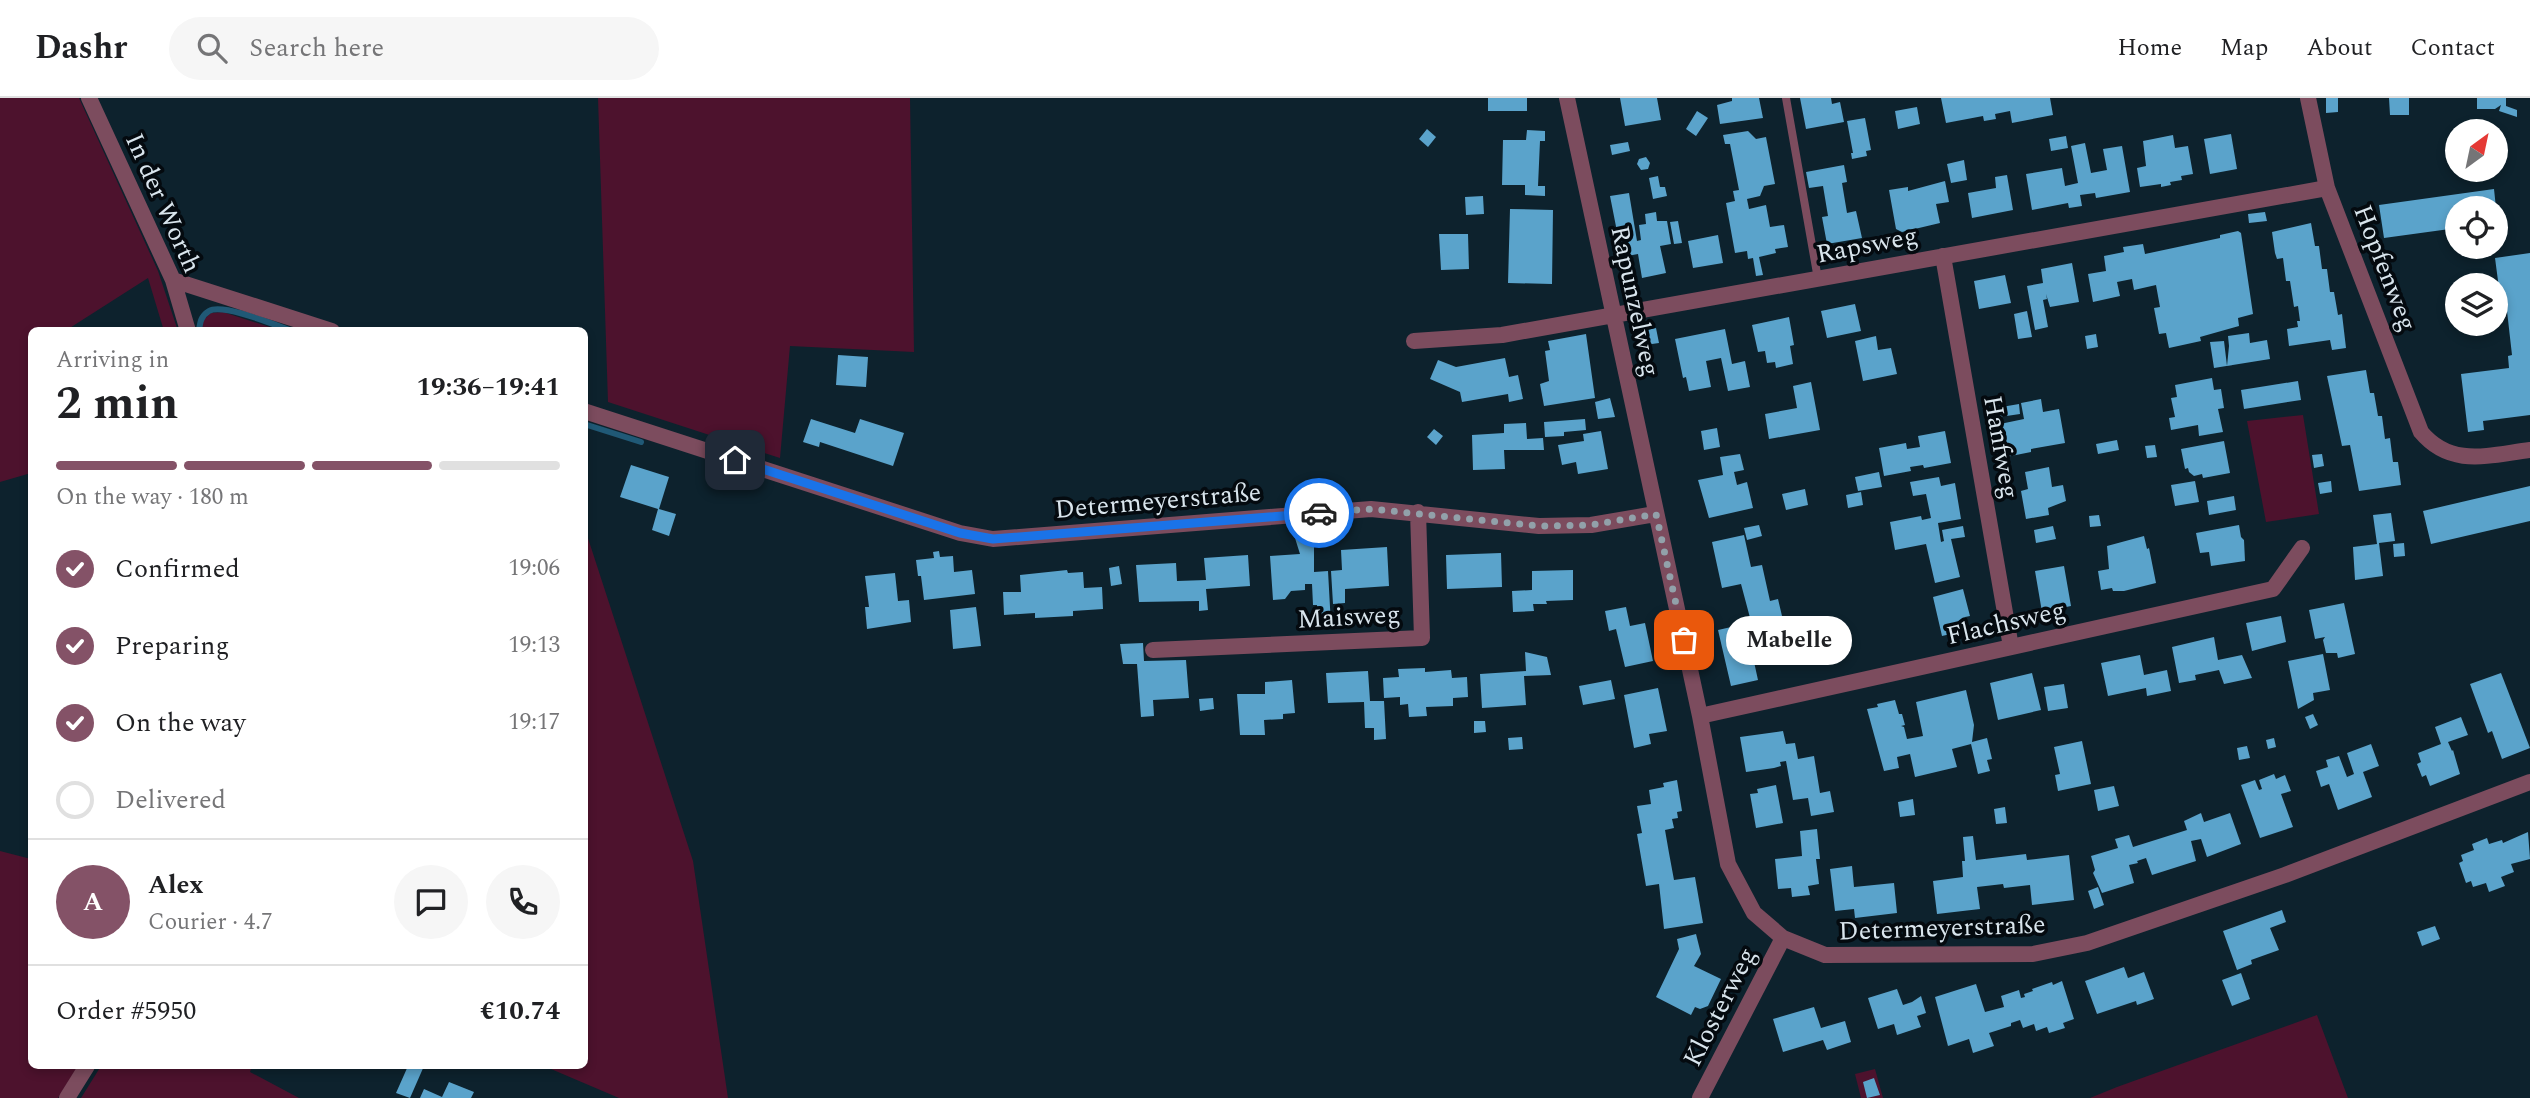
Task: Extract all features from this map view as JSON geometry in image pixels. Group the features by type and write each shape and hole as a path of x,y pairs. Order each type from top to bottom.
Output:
{"street":[{"name":"In der Worth","path":"89,98 173,280 187,327"},
{"name":"Rapunzelweg","path":"1567,98 1656,514"},
{"name":"Hopfenweg","path":"2308,98 2328,188 2421,432 2437,447 2453,455 2469,457 2530,450"},
{"name":"Rapsweg","path":"1415,341 1502,335 2328,188"},
{"name":"Hanfweg","path":"1943,256 2011,647"},
{"path":"173,280 320,327"},
{"name":"Determeyerstraße","path":"588,412 960,533 993,539 1371,509 1539,526 1591,525 1656,514 1700,716 1728,864 1754,913 1783,938 1825,955 2033,954 2087,943 2285,875 2530,782"},
{"name":"Maisweg","path":"1153,650 1422,638 1418,512"},
{"name":"Flachsweg","path":"1700,716 2273,589 2302,548"},
{"name":"Klosterweg","path":"1700,1098 1783,938"},
{"path":"67,1098 85,1069"}],"lane":[{"path":"1786,98 1818,279"}],"shaded area":[{"path":"0,98 79,98 158,271 177,327 163,327 148,278 71,327 28,327 28,474 0,482"},
{"path":"598,98 910,98 914,352 790,346 780,458 608,402"},
{"path":"223,312 270,327 202,327 202,321 211,313"},
{"path":"2303,415 2319,514 2266,522 2247,421"},
{"path":"588,538 693,861 728,1098 619,1098 551,1069 588,1069"},
{"path":"0,851 28,858 28,1069 76,1069 58,1098 0,1098"},
{"path":"2317,1015 2348,1098 2090,1098 2117,1087"},
{"path":"99,1069 251,1069 250,1072 299,1098 81,1098"},
{"path":"1875,1069 1883,1098 1861,1098 1855,1074"}],"building":[{"path":"1488,98 1527,98 1527,111 1488,111"},
{"path":"1620,98 1657,98 1661,120 1625,126"},
{"path":"1732,98 1759,98 1763,118 1720,124 1717,105 1732,101"},
{"path":"1800,98 1831,98 1832,104 1840,102 1844,122 1806,129"},
{"path":"1941,98 2050,98 2053,115 2012,123 2010,111 1995,114 1996,119 1984,121 1983,116 1946,123"},
{"path":"2326,98 2338,98 2338,112 2326,113"},
{"path":"2389,98 2409,98 2409,115 2390,115"},
{"path":"2477,98 2506,98 2506,106 2517,110 2517,117 2499,111 2501,105 2495,109 2477,109"},
{"path":"1917,107 1920,124 1898,129 1895,111"},
{"path":"1697,111 1708,118 1696,136 1686,129"},
{"path":"1865,118 1871,150 1866,151 1867,156 1852,159 1847,121"},
{"path":"1427,129 1436,137 1428,147 1419,139"},
{"path":"1527,130 1545,131 1545,141 1540,141 1538,186 1545,186 1545,196 1525,195 1525,185 1502,185 1503,140 1526,140"},
{"path":"1748,131 1756,139 1766,137 1775,184 1764,186 1760,196 1747,199 1749,209 1766,205 1770,227 1784,225 1788,247 1775,249 1776,253 1759,257 1763,275 1756,276 1753,258 1748,259 1747,251 1735,253 1726,203 1735,201 1733,191 1739,190 1730,144 1725,144 1723,135"},
{"path":"2231,134 2237,169 2210,174 2204,139"},
{"path":"2173,135 2175,148 2188,146 2193,174 2181,176 2182,180 2170,182 2171,185 2140,187 2137,168 2146,166 2143,141"},
{"path":"2066,136 2068,148 2051,151 2049,139"},
{"path":"1628,142 1630,151 1612,155 1610,145"},
{"path":"2085,143 2091,173 2107,170 2103,149 2122,146 2130,192 2096,198 2095,193 2080,195 2082,206 2069,208 2068,203 2032,210 2026,174 2062,168 2065,186 2078,183 2071,146"},
{"path":"1646,157 1650,163 1648,169 1641,170 1637,164 1639,159"},
{"path":"1964,160 1967,180 1951,183 1947,164"},
{"path":"1844,165 1847,182 1842,183 1847,213 1856,211 1862,238 1827,244 1822,217 1828,216 1823,186 1809,188 1806,172"},
{"path":"2007,175 2013,210 1972,218 1968,193 1996,188 1995,177"},
{"path":"1658,176 1660,187 1665,187 1667,196 1653,199 1649,178"},
{"path":"1945,181 1949,202 1936,204 1940,223 1902,232 1896,229 1889,190 1908,187 1908,191"},
{"path":"2494,189 2495,196 2445,196 2445,230 2384,238 2379,205"},
{"path":"1629,193 1637,241 1641,240 1639,225 1646,224 1645,214 1656,212 1657,221 1667,221 1671,244 1660,246 1666,273 1642,278 1638,254 1622,257 1610,196"},
{"path":"1483,196 1484,214 1466,215 1465,197"},
{"path":"1510,209 1553,210 1552,284 1508,283"},
{"path":"2265,212 2267,221 2249,223 2248,214"},
{"path":"1678,221 1682,243 1674,244 1670,222"},
{"path":"2311,223 2315,246 2319,246 2322,269 2327,269 2330,292 2334,292 2338,315 2342,314 2346,348 2332,350 2330,340 2289,346 2287,329 2298,327 2298,306 2294,307 2290,281 2286,281 2283,258 2277,259 2272,232"},
{"path":"2238,231 2241,233 2253,314 2238,318 2239,326 2200,337 2201,341 2169,348 2166,333 2159,334 2154,308 2160,307 2156,285 2134,290 2132,279 2117,282 2120,296 2093,302 2088,274 2106,271 2104,256 2124,252 2123,247 2143,244 2145,254 2220,238 2220,235"},
{"path":"1439,234 1468,234 1469,269 1441,270"},
{"path":"1718,235 1723,263 1693,268 1688,241"},
{"path":"2530,253 2530,415 2483,421 2484,430 2468,432 2461,374 2509,368 2508,356 2512,355 2508,320 2508,273 2497,273 2495,259 2508,259 2508,256"},
{"path":"2072,263 2079,302 2050,307 2046,294 2047,299 2043,300 2048,327 2035,330 2027,286 2043,283 2041,269"},
{"path":"2005,275 2011,303 1979,309 1974,281"},
{"path":"1855,304 1861,331 1827,338 1821,311"},
{"path":"2027,311 2032,337 2018,339 2014,314"},
{"path":"1789,317 1794,345 1790,346 1793,364 1776,368 1775,362 1767,363 1765,351 1758,352 1752,325"},
{"path":"1656,328 1659,343 1645,345 1642,331"},
{"path":"1725,329 1732,364 1745,361 1750,387 1728,391 1721,358 1706,361 1711,387 1689,391 1686,377 1683,378 1675,339"},
{"path":"2249,333 2250,343 2267,340 2270,359 2227,366 2228,336"},
{"path":"1586,334 1595,398 1544,406 1540,384 1549,381 1545,351 1550,350 1548,341"},
{"path":"2096,334 2098,347 2087,349 2085,336"},
{"path":"1876,336 1878,350 1891,348 1897,374 1863,381 1855,341"},
{"path":"2224,341 2227,366 2214,368 2210,342"},
{"path":"838,355 868,357 866,387 836,385"},
{"path":"1505,358 1509,377 1518,375 1523,399 1509,402 1508,394 1462,402 1460,392 1430,379 1438,360 1456,367"},
{"path":"2366,370 2378,416 2382,416 2385,439 2390,438 2393,462 2398,462 2401,485 2359,491 2350,445 2342,446 2327,376"},
{"path":"2212,378 2214,390 2221,389 2224,408 2218,409 2223,432 2199,436 2198,425 2171,430 2169,418 2175,417 2171,398 2177,397 2175,385"},
{"path":"2298,381 2301,400 2244,409 2241,390"},
{"path":"1811,382 1820,430 1769,439 1765,414 1797,408 1793,386"},
{"path":"1610,398 1615,417 1598,419 1595,402"},
{"path":"2041,399 2043,412 2059,409 2065,443 2006,457 2000,424 2024,419 2021,403"},
{"path":"2019,404 2020,414 1986,419 1984,410"},
{"path":"811,419 855,433 860,419 904,433 893,466 820,442 819,447 803,442"},
{"path":"1585,419 1586,430 1564,432 1564,436 1545,437 1544,422"},
{"path":"1526,423 1527,439 1543,438 1544,450 1504,450 1505,469 1473,470 1472,435 1504,433 1504,424"},
{"path":"1717,428 1720,447 1704,450 1701,431"},
{"path":"1434,429 1443,436 1436,445 1427,437"},
{"path":"1601,431 1608,469 1578,474 1576,462 1562,465 1558,445 1584,441 1583,434"},
{"path":"1945,431 1951,463 1924,468 1923,465 1910,467 1911,471 1884,476 1879,448 1906,443 1907,449 1920,447 1918,436"},
{"path":"2117,440 2119,450 2098,454 2096,444"},
{"path":"2224,441 2230,473 2203,478 2202,474 2194,476 2188,468 2185,469 2181,449"},
{"path":"2155,445 2157,457 2147,458 2145,446"},
{"path":"1740,454 1744,470 1734,472 1737,485 1747,482 1753,508 1709,518 1698,480 1723,475 1720,457"},
{"path":"2322,454 2324,466 2314,468 2312,455"},
{"path":"631,465 669,477 659,509 676,514 669,536 652,530 658,509 620,497"},
{"path":"2049,467 2052,487 2063,485 2066,501 2048,508 2049,515 2026,519 2021,491 2028,489 2025,472"},
{"path":"1879,472 1882,487 1858,491 1855,477"},
{"path":"1939,477 1941,486 1955,483 1961,519 1938,523 1941,542 1944,541 1942,530 1963,526 1965,537 1951,539 1960,577 1935,583 1926,544 1895,550 1890,522 1921,516 1922,520 1931,518 1926,494 1913,496 1910,482"},
{"path":"2195,481 2199,502 2175,506 2171,485"},
{"path":"2331,481 2332,492 2320,494 2318,483"},
{"path":"2530,486 2530,521 2431,544 2423,511"},
{"path":"1805,489 1808,505 1786,510 1782,494"},
{"path":"1861,492 1863,505 1848,508 1846,495"},
{"path":"2234,496 2236,510 2209,515 2207,501"},
{"path":"2391,513 2395,541 2379,543 2383,576 2355,580 2353,547 2377,544 2373,515"},
{"path":"2099,515 2101,526 2090,527 2089,516"},
{"path":"1759,525 1762,536 1747,540 1744,528"},
{"path":"2239,525 2244,540 2245,561 2211,566 2209,552 2200,553 2196,533"},
{"path":"2053,526 2056,539 2036,543 2034,530"},
{"path":"1744,535 1751,567 1762,565 1770,601 1778,599 1782,616 1774,617 1776,624 1753,629 1741,584 1722,588 1712,542"},
{"path":"1314,536 1314,572 1328,571 1331,625 1318,625 1312,584 1305,584 1305,590 1291,591 1285,599 1273,600 1270,556 1300,554 1295,538"},
{"path":"2144,536 2156,583 2124,591 2113,591 2112,588 2101,590 2098,571 2109,569 2107,546"},
{"path":"2404,543 2405,556 2394,557 2393,544"},
{"path":"1387,547 1389,586 1345,589 1345,603 1333,604 1331,571 1342,570 1341,550"},
{"path":"939,551 940,557 953,556 954,572 972,570 975,594 924,600 916,560 934,558 933,552"},
{"path":"1501,553 1502,587 1447,589 1446,555"},
{"path":"1248,555 1250,586 1206,589 1208,610 1199,611 1199,601 1139,602 1136,565 1176,563 1177,581 1206,580 1204,558"},
{"path":"1119,566 1122,584 1111,586 1109,568"},
{"path":"2064,566 2071,606 2042,612 2035,571"},
{"path":"1067,570 1068,573 1083,572 1084,588 1102,587 1103,609 1073,611 1073,616 1035,618 1035,613 1004,615 1003,592 1021,592 1020,575"},
{"path":"1573,570 1573,600 1546,601 1547,604 1533,604 1534,611 1513,612 1512,591 1532,590 1532,571"},
{"path":"895,573 898,601 909,600 911,622 867,629 865,607 869,607 865,576"},
{"path":"1963,589 1970,616 1965,617 1968,630 1942,636 1933,597"},
{"path":"2344,603 2355,654 2338,658 2337,653 2326,653 2323,640 2325,637 2315,639 2309,610"},
{"path":"976,607 981,646 953,649 950,610"},
{"path":"1626,607 1630,626 1645,623 1653,661 1625,667 1616,629 1609,631 1605,611"},
{"path":"2281,616 2286,642 2252,651 2246,623"},
{"path":"1749,623 1752,638 1749,639 1758,680 1731,686 1718,630"},
{"path":"2214,637 2218,660 2242,655 2252,678 2224,684 2219,670 2195,675 2196,680 2179,683 2172,647"},
{"path":"1143,643 1144,661 1186,660 1189,698 1153,700 1154,716 1141,717 1137,664 1123,664 1120,644"},
{"path":"1525,652 1547,657 1551,675 1524,676 1526,705 1482,708 1480,674 1526,671"},
{"path":"2323,654 2330,690 2313,693 2314,700 2298,709 2288,661"},
{"path":"2140,655 2144,675 2167,670 2171,691 2147,696 2146,688 2108,696 2101,663"},
{"path":"1425,668 1425,672 1451,670 1452,678 1467,677 1468,697 1453,698 1453,706 1426,707 1427,716 1409,717 1408,704 1400,705 1400,697 1384,698 1383,678 1399,677 1398,669"},
{"path":"1368,671 1370,701 1384,701 1386,739 1374,740 1374,728 1365,728 1364,702 1328,703 1326,673"},
{"path":"2032,673 2041,710 1998,720 1990,683"},
{"path":"2501,673 2530,748 2502,759 2492,731 2488,733 2470,684"},
{"path":"1292,680 1295,713 1283,714 1283,719 1264,720 1265,735 1240,735 1237,694 1265,694 1265,682"},
{"path":"1611,680 1615,699 1583,705 1579,686"},
{"path":"2064,684 2068,708 2048,711 2044,687"},
{"path":"1658,688 1667,731 1649,734 1651,744 1634,748 1624,695"},
{"path":"1966,690 1974,725 1972,742 1987,738 1992,759 1987,760 1990,771 1978,774 1971,744 1952,749 1957,767 1915,777 1910,754 1897,757 1899,768 1884,771 1867,709 1895,700 1899,714 1902,714 1905,725 1901,726 1904,727 1907,739 1918,737 1923,736 1916,702"},
{"path":"1213,698 1214,709 1200,711 1199,699"},
{"path":"2313,714 2318,725 2310,729 2305,717"},
{"path":"2461,717 2468,735 2448,742 2460,774 2430,786 2426,775 2422,777 2417,764 2421,762 2418,753 2441,744 2435,727"},
{"path":"1474,721 1485,721 1486,732 1474,733"},
{"path":"1783,731 1786,744 1795,743 1798,759 1814,756 1820,793 1830,791 1834,812 1811,816 1808,798 1793,800 1786,761 1780,762 1781,766 1774,768 1746,772 1740,737"},
{"path":"1522,737 1523,749 1509,750 1508,738"},
{"path":"2274,738 2276,747 2268,749 2266,740"},
{"path":"2082,741 2091,784 2058,791 2055,775 2060,774 2054,747"},
{"path":"2371,744 2379,766 2363,772 2372,797 2338,810 2329,784 2321,787 2316,771 2328,767 2326,760 2339,756 2347,777 2354,774 2347,753"},
{"path":"2247,746 2250,758 2239,760 2237,748"},
{"path":"2274,774 2276,779 2285,775 2291,791 2281,794 2293,827 2260,838 2241,785 2255,780 2259,790 2262,789 2259,780"},
{"path":"1677,780 1682,811 1677,812 1678,818 1672,819 1674,828 1665,830 1669,853 1674,880 1695,877 1703,923 1664,929 1659,884 1646,886 1637,834 1642,833 1637,806 1651,804 1649,790 1664,787 1663,783"},
{"path":"1776,785 1783,823 1756,828 1750,794 1758,793 1757,789"},
{"path":"2114,786 2119,806 2098,811 2094,790"},
{"path":"1913,799 1915,815 1900,817 1898,802"},
{"path":"2005,807 2007,823 1996,824 1994,809"},
{"path":"2201,813 2204,822 2230,813 2241,844 2207,857 2201,839 2191,841 2196,861 2152,875 2146,858 2137,861 2138,863 2129,865 2134,883 2102,893 2093,873 2095,870 2091,856 2118,848 2115,839 2129,835 2133,847 2187,830 2184,821"},
{"path":"1817,829 1819,884 1808,886 1810,895 1792,897 1791,888 1778,889 1775,859 1802,856 1800,831"},
{"path":"2528,832 2530,859 2511,864 2514,872 2501,877 2505,886 2489,892 2486,883 2473,887 2471,881 2466,883 2459,863 2463,861 2461,855 2474,850 2472,844 2487,838 2489,844 2502,840 2503,843"},
{"path":"1973,836 1976,860 2026,854 2027,860 2069,855 2074,900 2032,905 2030,885 2004,888 2003,884 1977,887 1980,909 1937,914 1933,881 1963,877 1963,837"},
{"path":"1852,866 1854,887 1894,883 1897,913 1855,918 1854,909 1835,911 1830,869"},
{"path":"2098,887 2104,905 2094,909 2088,891"},
{"path":"2282,910 2286,922 2270,928 2279,950 2251,960 2252,964 2237,970 2223,931"},
{"path":"2435,926 2440,939 2422,946 2417,932"},
{"path":"1696,934 1701,954 1694,966 1721,979 1708,1006 1700,1009 1695,1007 1691,1015 1656,997 1679,949 1677,939"},
{"path":"2124,967 2128,978 2144,972 2154,999 2137,1005 2136,1001 2097,1014 2085,981"},
{"path":"2241,973 2250,999 2232,1006 2222,980"},
{"path":"2062,981 2074,1019 2063,1023 2065,1028 2049,1033 2047,1027 2036,1031 2034,1024 2023,1028 2020,1020 1989,1033 1994,1046 1973,1053 1969,1039 1948,1046 1935,997 1976,984 1985,1012 2004,1007 2001,996 2019,990 2021,998 2033,991 2032,989"},
{"path":"1897,989 1903,1005 1921,996 1926,1013 1917,1016 1921,1027 1897,1035 1894,1024 1878,1029 1868,998"},
{"path":"1814,1007 1821,1028 1845,1021 1851,1042 1827,1050 1823,1040 1783,1052 1773,1019"},
{"path":"407,1069 423,1069 410,1098 396,1093"},
{"path":"1874,1078 1880,1095 1867,1098 1863,1082"},
{"path":"449,1082 474,1092 471,1098 420,1098 424,1089 442,1097"}],"waterway":[{"path":"199,327 204,315 216,309 249,316 281,327"},
{"path":"588,425 641,442"}],"way so far":[{"path":"1319,513 1371,509 1539,526 1591,525 1656,514 1684,640"}],"place":[{"name":"Mabelle","path":"1684,640"}],"route":[{"path":"735,460 960,533 993,539 1319,513"}]}
